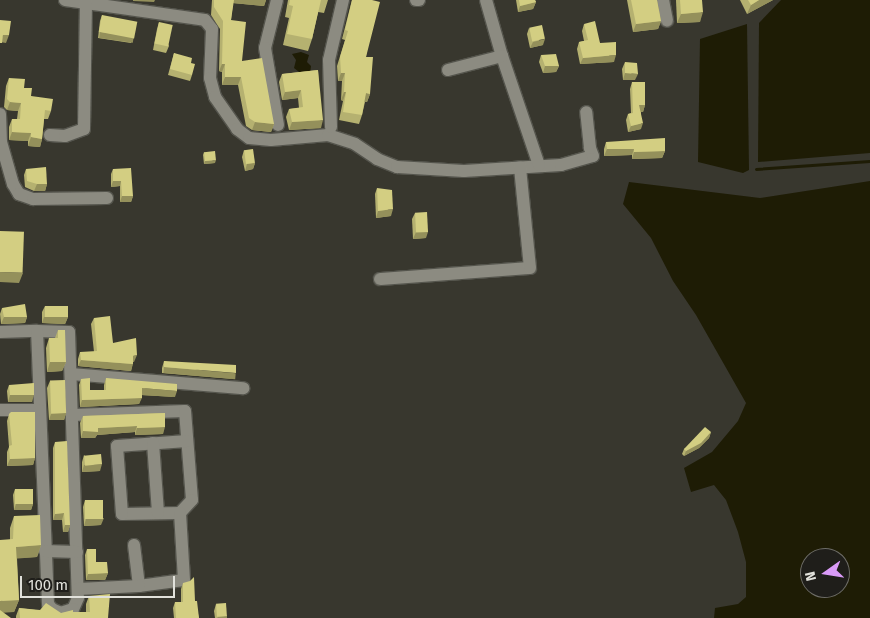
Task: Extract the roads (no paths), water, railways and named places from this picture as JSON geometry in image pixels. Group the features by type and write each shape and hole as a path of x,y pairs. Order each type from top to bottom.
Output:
{"street":[{"path":"65,0 204,20 212,29 210,78 215,96 237,129 249,138 271,140 328,135 354,144 377,160 397,167 464,171 561,165 593,156 590,148 586,112"},
{"path":"277,0 265,48 278,125"},
{"path":"331,127 329,60 342,0"},
{"path":"486,0 502,56 539,166"},
{"path":"663,0 668,22"},
{"path":"50,135 65,136 84,129 86,3"},
{"path":"448,70 502,56"},
{"path":"0,114 1,142 13,184 19,194 33,199 107,198"},
{"path":"380,279 530,268 520,167"},
{"path":"0,332 37,331 69,332 78,598 73,609 61,613 52,610 48,604 37,331"},
{"path":"71,374 243,388"},
{"path":"0,410 39,410"},
{"path":"72,414 185,411 192,500 180,513 184,580 138,586 78,589"},
{"path":"180,513 122,514 117,446 187,441"},
{"path":"153,444 158,513"},
{"path":"134,545 138,586"},
{"path":"45,551 77,552"}],"waterway":[{"path":"756,169 870,161"}]}
